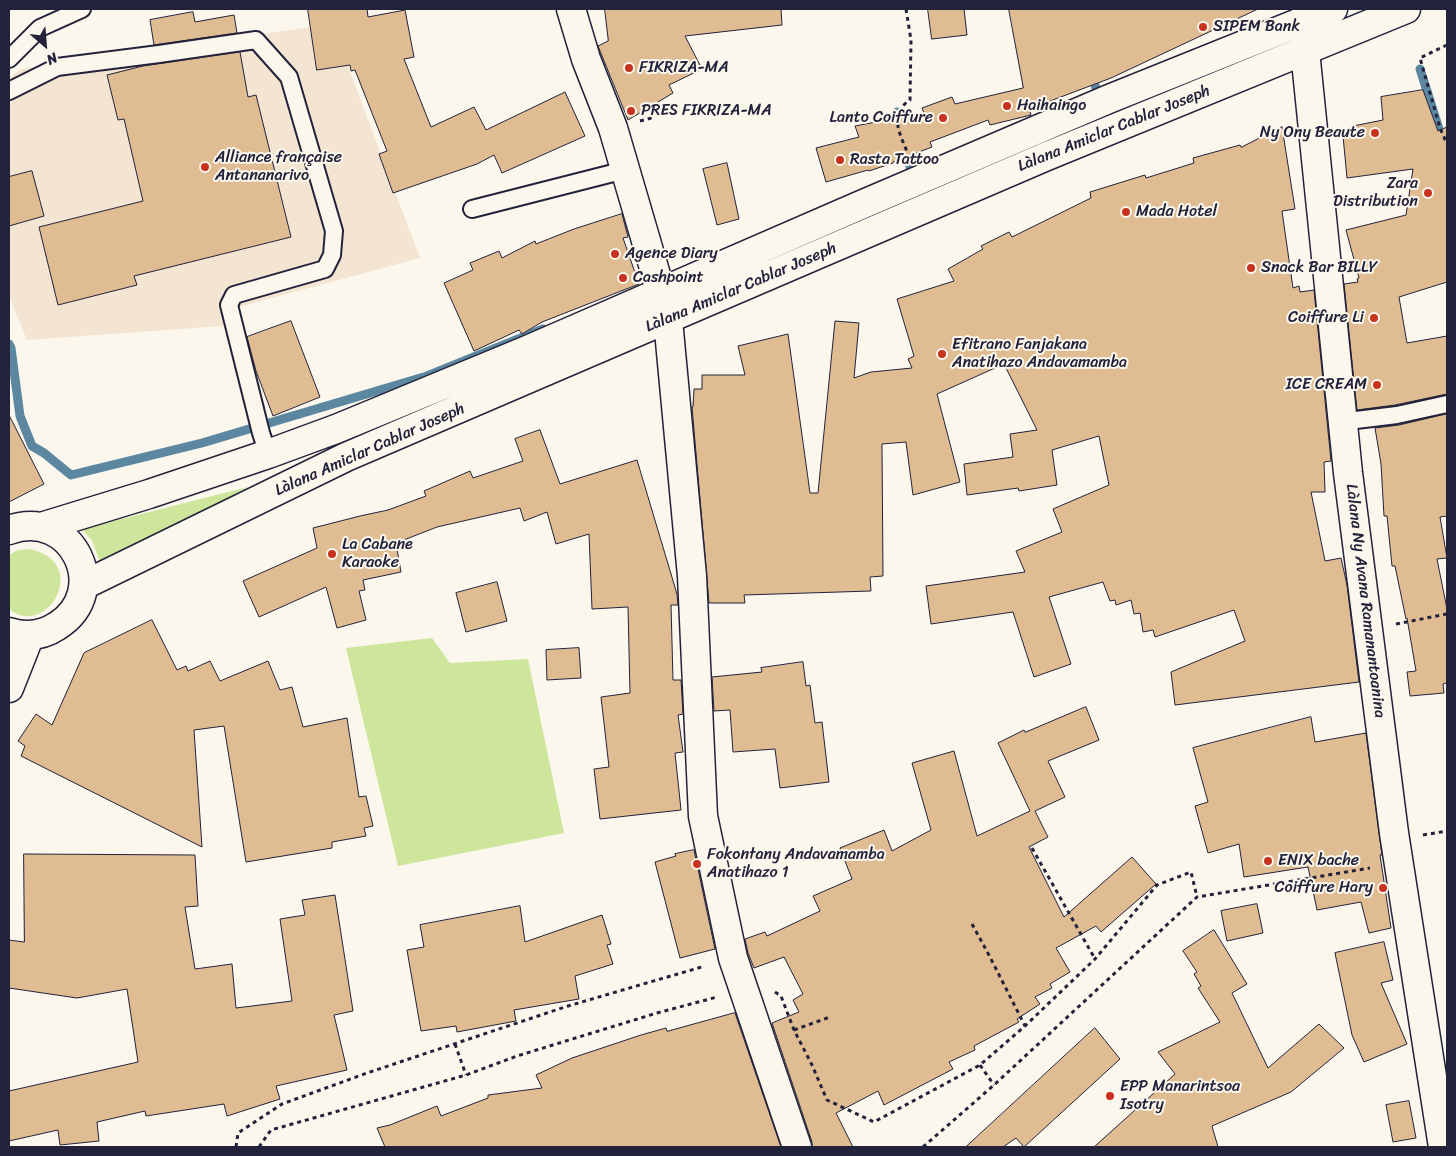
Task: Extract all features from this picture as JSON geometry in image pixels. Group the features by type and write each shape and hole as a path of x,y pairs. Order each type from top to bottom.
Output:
{"main road":[{"path":"572,9 586,59 613,128 661,292"},
{"name":"Làlana Amiclar Cablar Joseph","path":"41,527 149,494 265,444 336,429 526,351 1109,100 1299,16 1333,9"},
{"name":"Làlana Amiclar Cablar Joseph","path":"84,585 346,458 1056,153 1406,9"},
{"name":"Làlana Ny Avana Ramanantoanina","path":"1304,51 1348,473 1394,833 1443,1147"},
{"path":"668,320 692,576 703,816 733,958 797,1147"},
{"path":"9,530 26,525 56,532 78,554 83,569 84,585 78,604 67,620 50,631 20,634 9,688"}],"lane":[{"path":"9,59 40,28 82,9"},
{"path":"9,90 58,67 256,40 289,77 334,231 332,255 325,269 234,295 229,305 265,444"},
{"path":"472,210 625,170"},
{"path":"1356,420 1398,415 1447,404"}],"path":[{"path":"906,9 911,40 909,78 911,89 910,100 903,104 898,112 896,123 908,156"},
{"path":"1447,45 1420,58 1440,128 1447,144"},
{"path":"1394,624 1447,614"},
{"path":"1418,836 1447,831"},
{"path":"1032,848 1095,960"},
{"path":"923,1147 994,1085 1197,897 1376,867"},
{"path":"774,991 781,996 794,1030 827,1100 874,1122 980,1065 1026,1026 1095,960 1157,885 1192,872 1197,897"},
{"path":"972,924 1026,1026"},
{"path":"236,1147 238,1133 282,1104 367,1073 568,1006 733,958"},
{"path":"259,1147 270,1130 466,1075 517,1056 657,1012 743,990"},
{"path":"794,1030 830,1017"},
{"path":"455,1044 466,1075"},
{"path":"980,1065 994,1085"}],"shaded area":[{"path":"332,24 420,258 231,309 236,325 27,340 9,296 9,78 21,69"}],"green space":[{"path":"248,487 102,567 92,541 82,529"},
{"path":"29,549 48,556 58,568 61,581 57,595 49,607 37,614 24,616 9,609 9,555 18,550"},
{"path":"432,638 450,663 528,659 564,833 398,866 346,648"}],"building":[{"path":"308,9 367,9 368,17 405,10 414,57 404,59 431,127 474,107 486,130 565,92 585,136 502,173 494,155 477,164 393,193 379,154 387,151 355,70 351,71 350,65 317,70"},
{"path":"605,9 781,9 782,25 685,36 702,69 669,85 673,93 628,120 598,46 608,41"},
{"path":"928,9 964,9 967,35 932,39"},
{"path":"1009,9 1258,9 1111,78 1029,109 1031,115 990,125 988,120 930,142 932,147 893,163 826,182 816,148 859,137 855,126 924,113 922,108 952,97 955,104 1023,88"},
{"path":"193,12 195,22 234,15 237,33 154,45 150,20"},
{"name":"Alliance française Antananarivo","path":"240,52 248,97 256,95 291,237 134,276 137,285 58,305 39,227 143,201 124,119 118,120 107,75 143,66"},
{"path":"1423,90 1438,131 1447,127 1447,282 1399,297 1407,343 1447,336 1447,394 1395,405 1357,410 1344,284 1358,282 1357,279 1359,278 1346,230 1406,215 1413,169 1347,178 1343,136 1346,130 1353,126 1383,120 1381,97"},
{"path":"1282,127 1295,209 1282,211 1293,288 1299,286 1300,292 1314,290 1331,461 1324,462 1325,492 1311,492 1325,561 1341,558 1347,585 1359,682 1175,705 1171,672 1245,641 1234,610 1155,637 1153,630 1143,632 1140,613 1134,614 1131,600 1116,605 1115,600 1110,601 1103,582 1049,597 1071,664 1034,677 1013,612 931,624 926,586 1025,572 1016,551 1062,532 1053,509 1109,485 1099,436 1052,450 1057,485 1019,491 1018,488 967,495 964,464 1013,457 1010,434 1037,430 1004,364 937,394 960,482 913,495 906,442 882,444 883,576 870,577 871,591 744,595 745,603 709,603 692,407 694,389 702,389 702,375 745,375 738,346 788,334 810,493 818,493 835,321 859,323 854,378 871,372 912,368 908,359 914,356 897,299 954,281 948,269 983,249 981,246 1009,232 1012,237 1091,198 1090,192 1145,175 1146,178 1194,163 1193,158 1240,145 1241,147"},
{"path":"727,163 739,219 717,225 703,169"},
{"path":"32,171 44,216 9,226 9,177"},
{"path":"622,214 628,237 623,238 639,284 542,322 522,334 519,330 474,351 444,283 473,270 470,263 499,251 502,258 535,241 536,244 574,229"},
{"path":"291,321 320,397 273,416 256,371 247,337"},
{"path":"1447,414 1447,516 1440,517 1447,558 1437,559 1447,609 1447,683 1443,684 1444,693 1410,696 1407,672 1416,671 1407,618 1395,566 1392,566 1387,516 1384,516 1381,464 1375,428 1399,425"},
{"path":"9,415 44,484 9,502"},
{"path":"540,430 560,484 637,460 677,594 678,605 671,605 673,680 681,680 683,714 678,715 683,752 675,753 681,810 600,819 594,769 609,767 601,697 630,693 628,607 592,609 589,534 556,544 547,512 524,521 520,508 437,527 396,543 401,572 363,580 365,590 359,591 366,620 337,628 326,587 259,617 243,581 317,548 313,528 388,510 426,496 424,491 470,471 473,478 523,461 515,439"},
{"path":"497,582 507,621 466,632 456,593"},
{"path":"152,620 177,670 186,666 188,671 210,661 220,681 268,661 280,690 292,687 303,727 347,718 359,797 366,796 373,826 364,828 366,836 332,842 332,848 246,862 224,726 194,730 202,847 21,756 25,746 18,741 36,714 52,725 84,653"},
{"path":"579,648 581,678 547,680 546,650"},
{"path":"803,662 806,686 810,685 815,723 822,722 829,782 780,788 775,749 733,752 730,710 714,711 712,677 762,672 761,668"},
{"path":"1086,707 1099,740 1048,761 1065,797 1035,811 1048,837 1029,847 1064,917 1132,857 1156,884 1101,932 1096,926 1056,948 1070,972 1050,984 1052,988 1035,997 1040,1004 1017,1019 1019,1022 974,1046 975,1050 949,1062 953,1069 884,1105 878,1091 836,1113 853,1147 812,1147 812,1142 772,1023 799,1012 793,1000 803,994 784,957 754,968 745,939 765,932 767,936 820,911 813,896 852,879 840,848 884,830 892,851 931,830 912,763 954,751 977,836 1030,811 998,743 1024,730 1025,732"},
{"path":"1311,717 1315,742 1366,733 1382,855 1380,855 1391,928 1369,933 1361,902 1317,910 1308,867 1244,877 1239,844 1208,853 1195,806 1208,802 1193,748"},
{"path":"694,850 715,949 680,958 655,862 676,856 675,854"},
{"path":"24,854 195,855 198,906 185,907 195,969 232,964 236,1008 292,1001 280,919 305,915 302,900 335,895 353,1011 334,1015 347,1070 276,1086 280,1099 227,1116 224,1104 146,1116 145,1111 97,1122 99,1141 60,1145 58,1130 9,1141 9,1091 138,1062 127,989 77,998 9,988 9,940 24,942"},
{"path":"1257,904 1263,933 1227,941 1221,911"},
{"path":"520,906 525,942 602,915 611,944 607,945 613,964 575,976 579,999 514,1010 516,1021 457,1032 456,1026 421,1031 407,950 424,947 420,925"},
{"path":"1214,930 1247,984 1232,993 1268,1068 1319,1024 1344,1048 1291,1092 1212,1126 1218,1147 1094,1147 1175,1074 1158,1052 1220,1022 1198,988 1201,986 1194,974 1197,972 1183,951"},
{"path":"1384,942 1393,980 1381,983 1407,1044 1364,1062 1352,1035 1335,953"},
{"path":"735,1013 781,1147 385,1147 377,1128 390,1125 437,1106 441,1116 488,1098 488,1095 542,1088 536,1075 572,1058 666,1028 667,1031"},
{"path":"1095,1028 1120,1059 1024,1147 1016,1138 1003,1147 966,1147"},
{"path":"1409,1101 1416,1138 1393,1142 1386,1105"}],"waterway":[{"path":"1420,69 1447,149"},
{"path":"1090,73 1101,100"},
{"path":"897,112 895,123 898,129"},
{"path":"904,146 913,179"},
{"path":"9,344 20,416 32,446 44,453 71,475 202,443 427,376 543,329"},
{"path":"755,1062 772,1116"}],"place":[{"name":"SIPEM Bank","path":"1203,27"},
{"name":"FIKRIZA-MA","path":"629,68"},
{"name":"Haihaingo","path":"1007,106"},
{"name":"PRES FIKRIZA-MA","path":"631,111"},
{"name":"Lanto Coiffure","path":"943,118"},
{"name":"Ny Ony Beaute","path":"1375,133"},
{"name":"Rasta Tattoo","path":"840,160"},
{"name":"Alliance française Antananarivo","path":"205,167"},
{"name":"Zara Distribution","path":"1428,193"},
{"name":"Mada Hotel","path":"1126,212"},
{"name":"Agence Diary","path":"615,254"},
{"name":"Snack Bar BILLY","path":"1251,268"},
{"name":"Cashpoint","path":"623,278"},
{"name":"Coiffure Li","path":"1374,318"},
{"name":"Efitrano Fanjakana Anatihazo Andavamamba","path":"942,354"},
{"name":"ICE CREAM","path":"1377,385"},
{"name":"La Cabane Karaoke","path":"332,554"},
{"name":"ENIX bache","path":"1268,861"},
{"name":"Fokontany Andavamamba Anatihazo 1","path":"697,864"},
{"name":"Coiffure Hary","path":"1383,888"},
{"name":"EPP Manarintsoa Isotry","path":"1110,1096"}]}
